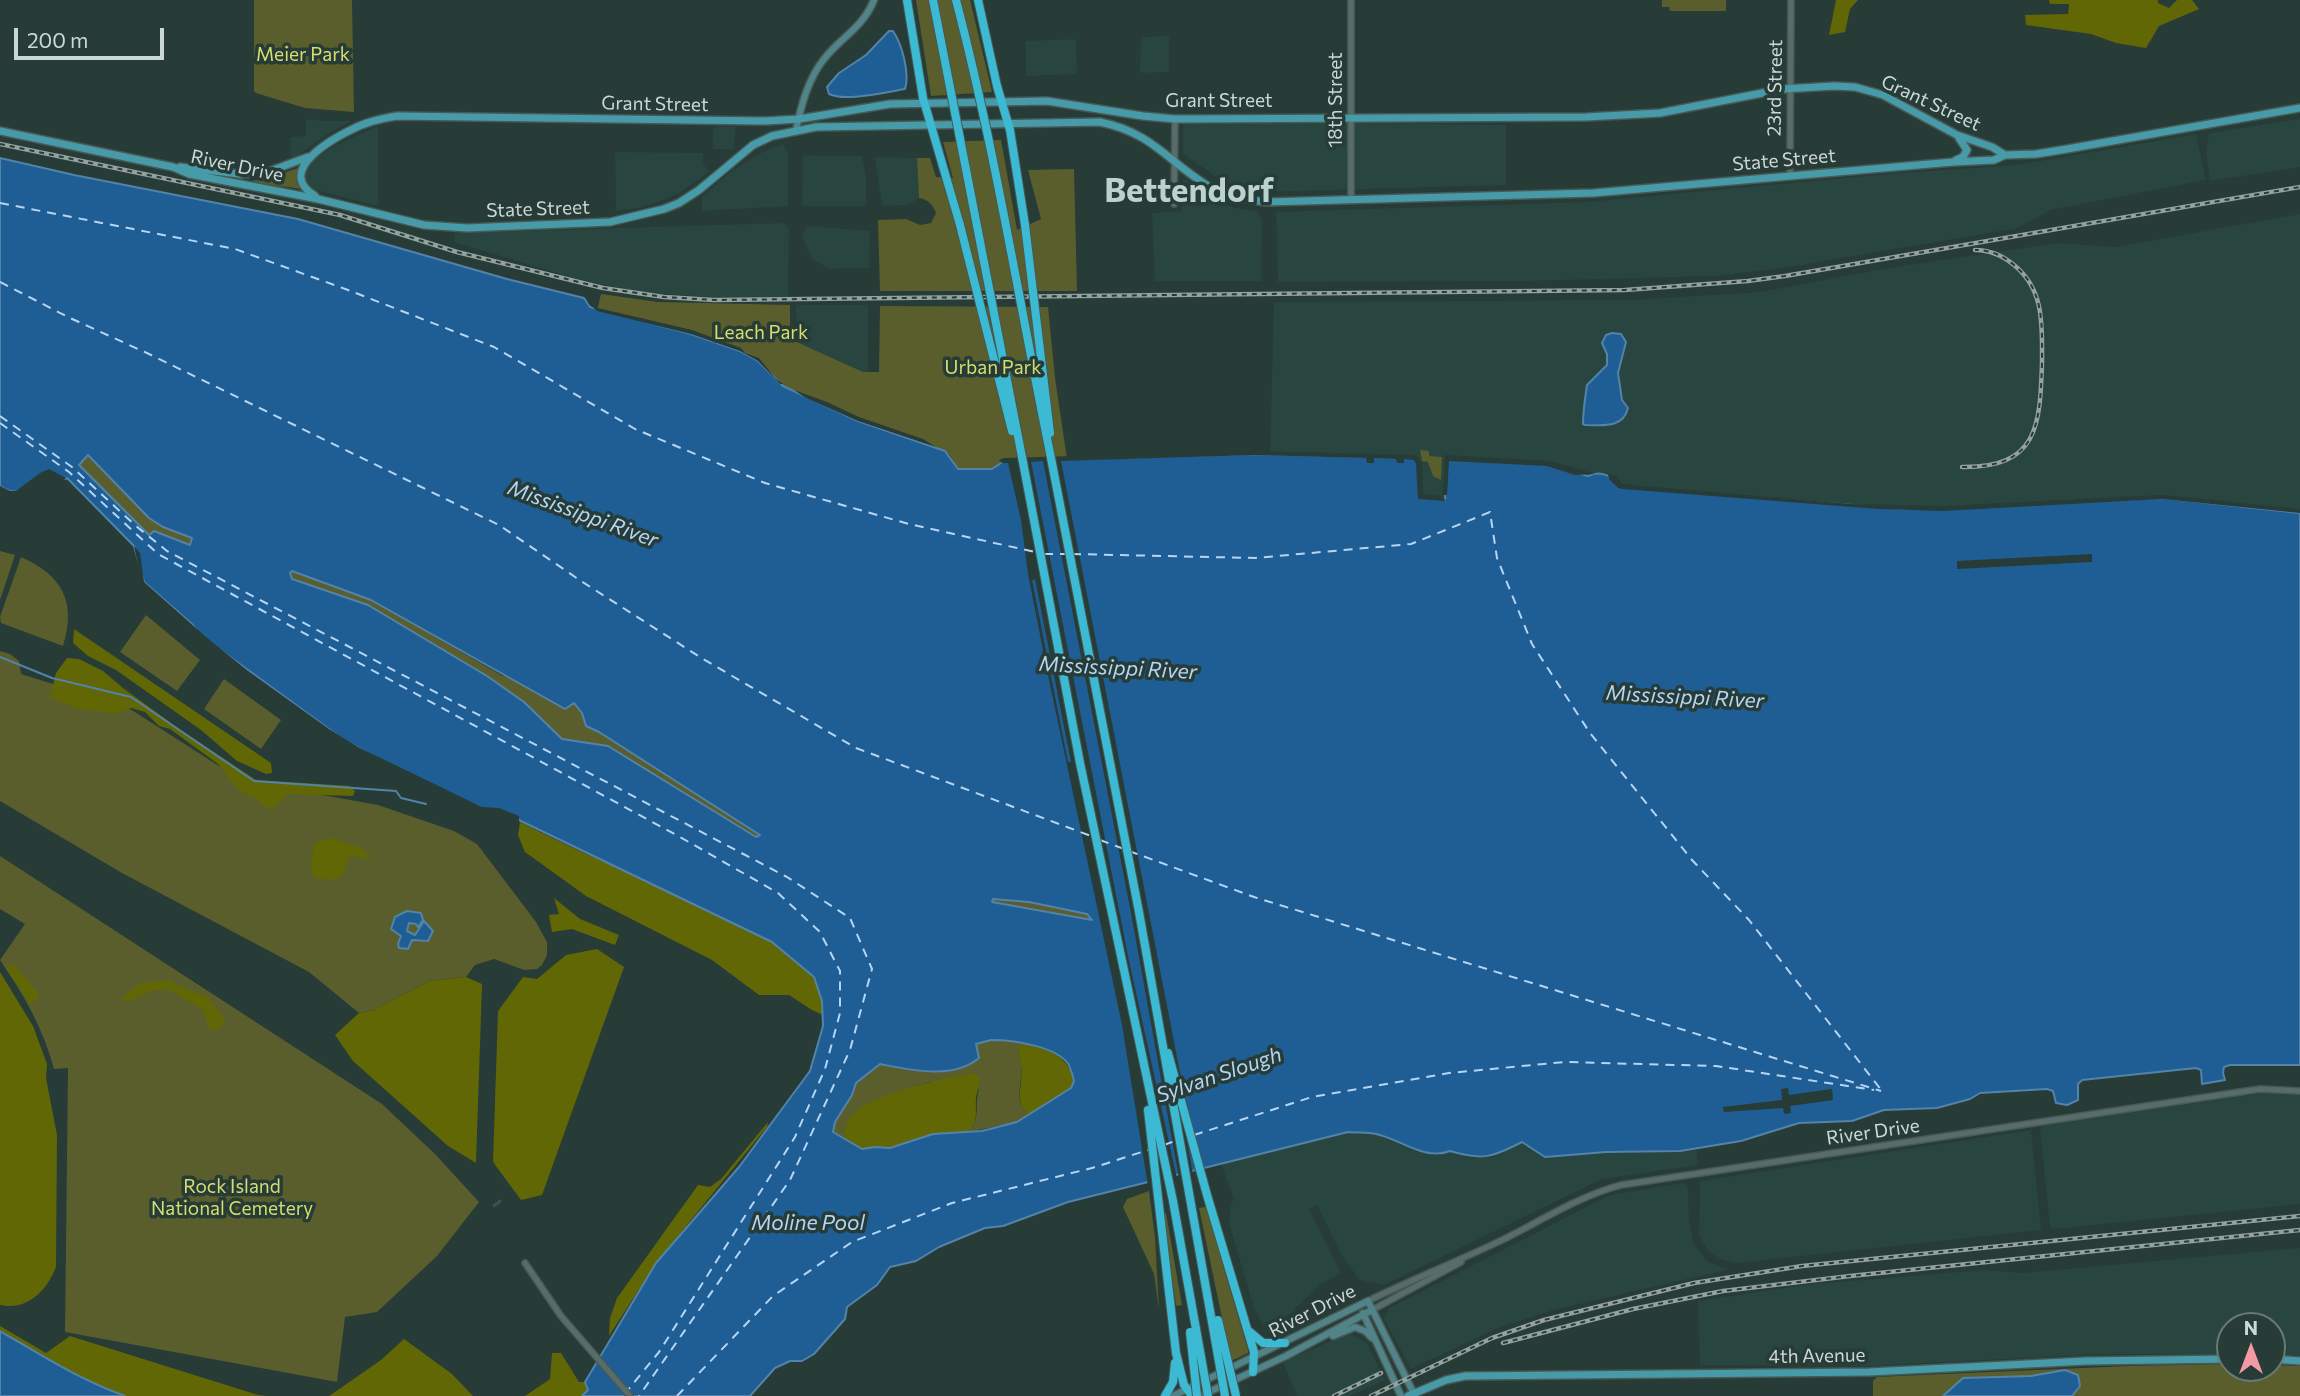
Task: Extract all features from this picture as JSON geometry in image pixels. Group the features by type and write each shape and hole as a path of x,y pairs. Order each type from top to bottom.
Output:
{"highway":[{"path":"907,0 925,104 990,337 1009,419 1022,457"},
{"path":"933,0 1083,777 1173,1201 1189,1289 1194,1394"},
{"path":"956,0 976,81 1016,274 1206,1284 1236,1396"},
{"path":"978,0 1001,102 1009,123 1047,401 1050,453"},
{"path":"1159,1024 1206,1195 1255,1357 1252,1372"},
{"path":"1145,1076 1175,1353 1174,1379 1166,1396"},
{"path":"1215,1321 1225,1396"},
{"path":"1193,1330 1208,1396"},
{"path":"1247,1330 1263,1343 1285,1343"},
{"path":"1175,1353 1194,1394"}],"main road":[{"path":"874,0 861,24 834,48 817,68 796,130 816,127 1009,123"},
{"name":"Grant Street","path":"173,167 239,174 265,173 312,155 359,126 397,116 765,121 874,106 1057,102 1175,119 1514,118 1660,113 1790,88 1834,86 1872,91 1892,99 1957,135 1997,149 2005,155"},
{"name":"State Street","path":"1009,123 1100,122 1124,129 1144,138 1220,192 1251,201 1266,202 1593,193 1994,160 2005,155 2036,154 2300,108"},
{"name":"State Street","path":"467,228 610,222 664,209 699,190 753,145 772,136 796,130"},
{"name":"River Drive","path":"0,131 173,167 189,174 318,199 424,225 467,228"},
{"path":"1953,162 1966,153 1966,146 1957,135"},
{"path":"312,155 303,164 299,177 303,187 318,199"},
{"path":"1368,1301 1412,1395"},
{"name":"River Drive","path":"1194,1394 1255,1357 1368,1301"},
{"path":"1359,1305 1401,1396"},
{"name":"River Drive","path":"1173,1396 1194,1394 1252,1372 1372,1310"},
{"path":"1299,1349 1352,1327 1365,1331 1378,1349"},
{"name":"4th Avenue","path":"1412,1395 1446,1380 1465,1376 1870,1372 2086,1361 2216,1359"}],"street":[{"name":"18th Street","path":"1351,0 1351,200"},
{"name":"23rd Street","path":"1790,176 1791,0"},
{"path":"1174,204 1175,119"},
{"name":"River Drive","path":"1368,1301 1621,1185 2258,1089 2300,1091"},
{"name":"River Drive","path":"1372,1310 1466,1258"},
{"path":"525,1264 561,1317 630,1396"}],"shaded area":[{"path":"1836,0 1858,0 1850,9 1845,32 1829,35"},
{"path":"2049,0 2158,0 2158,3 2169,8 2177,0 2192,0 2199,9 2159,26 2146,48 2116,43 2091,34 2026,25 2025,15 2068,14 2069,4 2050,4"},
{"path":"1169,36 1169,72 1140,73 1141,37"},
{"path":"1076,39 1077,74 1026,76 1026,41"},
{"path":"306,119 352,121 326,135 291,160 291,137 306,136"},
{"path":"2300,119 2300,167 2210,181 2206,152 2209,133"},
{"path":"1183,124 1506,125 1506,185 1261,192 1221,180 1183,154"},
{"path":"378,126 378,206 311,189 306,181 306,165 334,146"},
{"path":"717,126 736,127 733,149 713,149 713,129"},
{"path":"2196,134 2206,180 2050,210 2018,228 1790,267 1717,276 1524,281 1278,282 1276,212 1587,202 1899,173 2017,165"},
{"path":"783,144 788,153 788,206 702,211 702,196 733,170 761,153"},
{"path":"615,152 703,153 703,163 709,172 680,193 638,208 616,211"},
{"path":"803,155 862,156 866,177 866,206 802,206"},
{"path":"875,157 917,158 919,198 908,205 882,206"},
{"path":"1183,179 1210,199 1258,212 1262,220 1261,281 1155,281 1152,213 1182,211"},
{"path":"2300,214 2300,513 1904,509 1631,488 1549,464 1447,463 1445,499 1421,498 1270,454 1274,302 1630,300 1760,292 1888,268 2058,243 2116,247"},
{"path":"783,223 789,228 788,298 710,297 640,292 577,279 454,242 455,233"},
{"path":"806,226 870,231 869,268 831,269 813,260 802,237"},
{"path":"796,305 868,305 868,373 797,343"},
{"path":"74,629 271,763 272,773 266,774 237,761 201,730 116,670 88,656 73,643"},
{"path":"67,658 79,659 103,671 178,728 256,780 350,786 355,791 353,796 287,794 273,809 266,808 260,801 240,791 218,764 170,729 159,726 145,712 131,708 114,714 75,708 50,697 56,673"},
{"path":"520,822 721,915 780,948 801,964 814,979 823,1015 789,995 759,995 712,960 586,896 525,852 518,835"},
{"path":"332,838 363,849 372,860 350,856 342,876 331,880 314,878 311,868 314,843"},
{"path":"554,898 580,919 619,935 615,945 572,929 552,932 549,915 559,914"},
{"path":"597,949 624,967 542,1195 521,1200 493,1162 498,1011 523,977 537,979 566,955"},
{"path":"13,963 39,994 31,1005 6,969"},
{"path":"0,972 33,1026 47,1064 46,1078 57,1135 56,1267 42,1291 35,1297 28,1302 10,1306 0,1305"},
{"path":"466,977 482,984 476,1163 448,1146 353,1061 335,1035 359,1013 374,1010 429,981"},
{"path":"168,980 208,997 225,1020 222,1026 210,1031 203,1010 168,989 151,991 133,1000 118,1001 140,983"},
{"path":"1024,1043 1056,1054 1067,1064 1075,1081 1071,1088 1030,1116 1021,1105 1020,1099 1022,1072 1019,1047"},
{"path":"975,1073 980,1079 975,1120 969,1132 933,1134 890,1148 862,1149 845,1141 849,1119 871,1102 907,1088"},
{"path":"2265,1093 2300,1095 2300,1204 2054,1229 2050,1227 2040,1130 2042,1126"},
{"path":"768,1122 767,1127 656,1263 609,1336 610,1318 617,1298 698,1185 710,1187 721,1179"},
{"path":"2031,1130 2041,1230 1737,1263 1723,1260 1709,1252 1699,1236 1700,1181"},
{"path":"1348,1132 1375,1134 1414,1150 1450,1151 1472,1158 1494,1157 1522,1142 1581,1155 1696,1149 1698,1165 1602,1179 1384,1285 1360,1280 1342,1256 1317,1205 1309,1209 1341,1273 1319,1285 1290,1314 1264,1327 1254,1308 1229,1223 1234,1199 1221,1164"},
{"path":"1684,1183 1688,1188 1689,1220 1694,1245 1707,1261 1727,1270 1557,1309 1498,1328 1411,1369 1384,1319 1389,1308 1610,1195"},
{"path":"2300,1248 2300,1355 2286,1355 2286,1312 2216,1312 2216,1354 2103,1354 1867,1366 1700,1365 1698,1301 1804,1285 1984,1270 2022,1273"},
{"path":"0,1326 46,1353 70,1336 267,1396 125,1396 92,1383 45,1358 0,1331"},
{"path":"1349,1333 1367,1343 1385,1380 1350,1396 1297,1396 1283,1362"},
{"path":"404,1339 452,1374 473,1396 329,1396 381,1360"},
{"path":"552,1353 561,1353 579,1382 585,1382 588,1390 582,1396 525,1396 550,1379"}],"green space":[{"name":"Meier Park","path":"254,0 352,0 354,112 305,108 254,91"},
{"path":"916,0 970,0 992,92 931,96"},
{"path":"1662,0 1726,0 1726,11 1670,11 1669,7 1662,7"},
{"path":"1001,140 1017,230 1041,219 1028,170 1074,169 1077,291 880,291 878,220 906,219 920,225 931,223 936,213 930,203 919,198 917,158 930,158 936,177 953,178 943,142"},
{"path":"298,168 297,176 301,189 252,181 278,175"},
{"path":"601,294 658,302 790,305 790,339 863,372 879,372 880,306 1048,307 1067,459 1004,461 992,469 958,469 949,454 928,455 784,387 758,361 740,351 642,321 597,311"},
{"path":"1420,450 1429,451 1429,456 1442,457 1441,480 1433,476 1428,462 1422,461"},
{"path":"88,455 149,518 163,527 192,538 190,545 163,534 150,535 78,465"},
{"path":"0,551 15,555 0,600"},
{"path":"21,557 47,572 63,592 68,616 63,646 1,623 0,617"},
{"path":"293,571 371,600 501,675 574,703 582,713 586,726 761,835 757,837 608,746 562,739 524,702 487,676 368,605 292,579 289,573"},
{"path":"146,615 200,660 177,691 120,652"},
{"path":"0,651 19,661 21,674 127,707 233,775 378,805 454,831 477,844 536,922 547,942 547,955 542,965 537,969 524,970 494,959 475,965 466,977 429,981 374,1010 359,1013 309,972 122,873 0,801"},
{"path":"224,679 281,720 261,749 204,709"},
{"name":"Rock Island National Cemetery","path":"0,856 382,1104 435,1154 479,1202 437,1256 377,1312 345,1317 337,1382 65,1332 68,1068 54,1069 32,1012 0,960 25,924 0,909"},
{"path":"993,898 1087,914 1093,920 991,902"},
{"path":"991,1040 1024,1043 1019,1048 1020,1099 1021,1105 1030,1116 1017,1122 969,1132 976,1117 979,1089 930,1082 899,1091 854,1113 865,1152 827,1135 862,1057"},
{"path":"1149,1191 1155,1237 1159,1310 1154,1274 1123,1207 1127,1199"},
{"path":"1206,1207 1248,1350 1248,1353 1231,1361 1199,1208"},
{"path":"1163,1213 1166,1213 1182,1305 1176,1306"},
{"path":"2216,1364 2216,1382 2286,1382 2286,1366 2300,1366 2300,1396 1873,1396 1873,1381 1877,1377"}],"water":[{"path":"889,31 893,31 902,51 906,67 905,89 855,97 829,94 827,87 839,73 866,55"},
{"path":"0,158 298,219 507,279 584,298 590,307 691,334 740,351 758,361 783,386 858,421 945,451 958,469 992,469 1004,461 1255,454 1415,458 1420,466 1421,498 1445,499 1447,458 1549,464 1588,476 1602,474 1621,487 1904,509 2162,498 2300,513 2300,1065 2230,1065 2224,1067 2225,1080 2202,1084 2201,1070 2196,1068 2082,1080 2078,1084 2078,1100 2067,1105 2056,1103 2053,1091 2047,1089 1980,1093 1970,1099 1937,1108 1884,1110 1852,1121 1799,1123 1741,1141 1680,1151 1606,1152 1545,1157 1522,1142 1495,1154 1480,1157 1450,1151 1431,1153 1376,1134 1348,1132 1068,1202 1003,1226 985,1228 939,1247 916,1261 890,1267 877,1285 847,1307 845,1319 814,1354 802,1361 790,1361 775,1368 750,1396 582,1396 588,1390 585,1382 656,1263 739,1167 810,1071 823,1026 822,1001 814,977 772,942 496,809 488,811 388,764 344,740 200,635 193,625 144,582 134,546 67,478 44,473 19,491 0,486","holes":["88,455 149,518 163,527 192,538 190,545 154,531 149,535 79,465","292,571 371,600 565,709 574,703 582,713 586,726 760,835 756,837 608,746 562,739 524,702 487,676 368,605 292,579","993,899 1029,902 1087,914 1092,920 992,902","1000,1040 1045,1049 1063,1058 1069,1065 1074,1081 1071,1088 1017,1122 982,1131 933,1134 890,1148 862,1149 833,1132 835,1122 852,1095 856,1083 880,1064 931,1072 957,1069 979,1058 976,1044"]},
{"path":"1621,334 1626,342 1618,373 1622,400 1628,408 1622,420 1617,423 1585,425 1583,419 1587,385 1607,365 1607,354 1602,343 1606,335"},
{"path":"407,911 421,913 423,920 418,927 409,923 407,931 415,935 424,921 433,931 428,941 412,940 408,949 399,948 401,936 391,929 395,917"},
{"path":"0,1331 76,1375 125,1396 0,1396"},
{"path":"2065,1370 2078,1375 2080,1386 2072,1396 1943,1396 1963,1378 2031,1376"}],"pier":[{"path":"587,302 598,308 692,330 741,348 745,353 759,358 783,384 780,384 758,361 740,351 691,334 597,311"},
{"path":"794,390 859,417 923,439 936,447 858,421"},
{"path":"1255,451 1415,455 1422,463 1423,494 1445,499 1418,499 1416,464 1414,460 1404,459 1404,463 1397,463 1396,459 1374,458 1374,463 1367,463 1366,458 1255,455 1061,461 1183,1088 1204,1172 1197,1174 1187,1140 1193,1175 1179,1178 1131,913 1043,461 1031,462 1129,961 1177,1179 1148,1186 1122,1025 1048,675 1041,665 1043,650 1028,574 1021,520 1008,463 999,460","holes":["1035,579 1071,762 1068,762 1032,580"]},
{"path":"1445,455 1550,461 1595,474 1575,475 1547,466 1449,461 1447,495 1443,495"},
{"path":"49,469 66,478 62,482 52,475 45,476 21,495 9,496 0,491 0,486 16,491"},
{"path":"1608,474 1615,476 1623,484 1631,485 1851,504 1942,506 2162,495 2300,509 2300,513 2162,499 1942,511 1878,509 1623,489 1609,479"},
{"path":"134,546 140,553 144,582 248,671 358,747 482,807 499,808 519,816 519,825 499,814 488,815 481,812 342,743 257,682 204,643 142,584"},
{"path":"2092,554 2092,562 1957,569 1957,561"},
{"path":"1788,1088 1789,1095 1832,1089 1833,1100 1790,1106 1791,1113 1784,1114 1783,1108 1724,1112 1723,1107 1782,1100 1781,1089"}],"waterway":[{"path":"0,657 52,678 131,697 254,781 396,791 401,798 426,804"}],"ferry route":[{"path":"0,203 235,249 494,347 635,429 765,483 909,524 1035,552"},
{"path":"0,282 499,525 703,659 856,748 1091,836"},
{"path":"0,416 72,467 167,551 787,877 850,918 872,969 850,1050 790,1180 639,1396"},
{"path":"0,423 69,472 158,554 680,837 778,893 820,932 840,971 840,1013 825,1069 795,1137 659,1352 623,1396"},
{"path":"1072,554 1255,558 1411,544 1490,512 1497,558 1532,644 1590,733 1692,860 1749,920 1882,1091"},
{"path":"1044,554 1067,554"},
{"path":"1100,840 1124,849"},
{"path":"1129,851 1254,897 1881,1091"},
{"path":"1194,1135 1312,1097 1449,1073 1565,1062 1716,1066 1874,1090"},
{"path":"1164,1145 1175,1141"},
{"path":"677,1396 773,1296 852,1242 952,1203 1092,1168 1148,1150"}],"railway":[{"path":"0,144 340,215 457,252 603,288 664,297 714,300 1625,290 1785,276 2300,187"},
{"path":"1962,467 2006,460 2020,451 2030,439 2036,424 2041,386 2040,310 2031,286 2024,275 2005,258 1991,252 1975,250"},
{"path":"1371,1396 1492,1338 1544,1320 1694,1283 1802,1266 2300,1216"},
{"path":"1503,1343 1633,1309 1723,1291 2300,1230"},
{"path":"1334,1396 1381,1373"}],"district":[{"name":"Bettendorf","path":"1189,191"}],"park label":[{"name":"Leach Park","path":"761,333"},
{"name":"Urban Park","path":"993,368"}],"water label":[{"name":"Mississippi River","path":"583,514"},
{"name":"Mississippi River","path":"1118,668"},
{"name":"Mississippi River","path":"1685,697"},
{"name":"Sylvan Slough","path":"1219,1075"},
{"name":"Moline Pool","path":"808,1223"}]}
